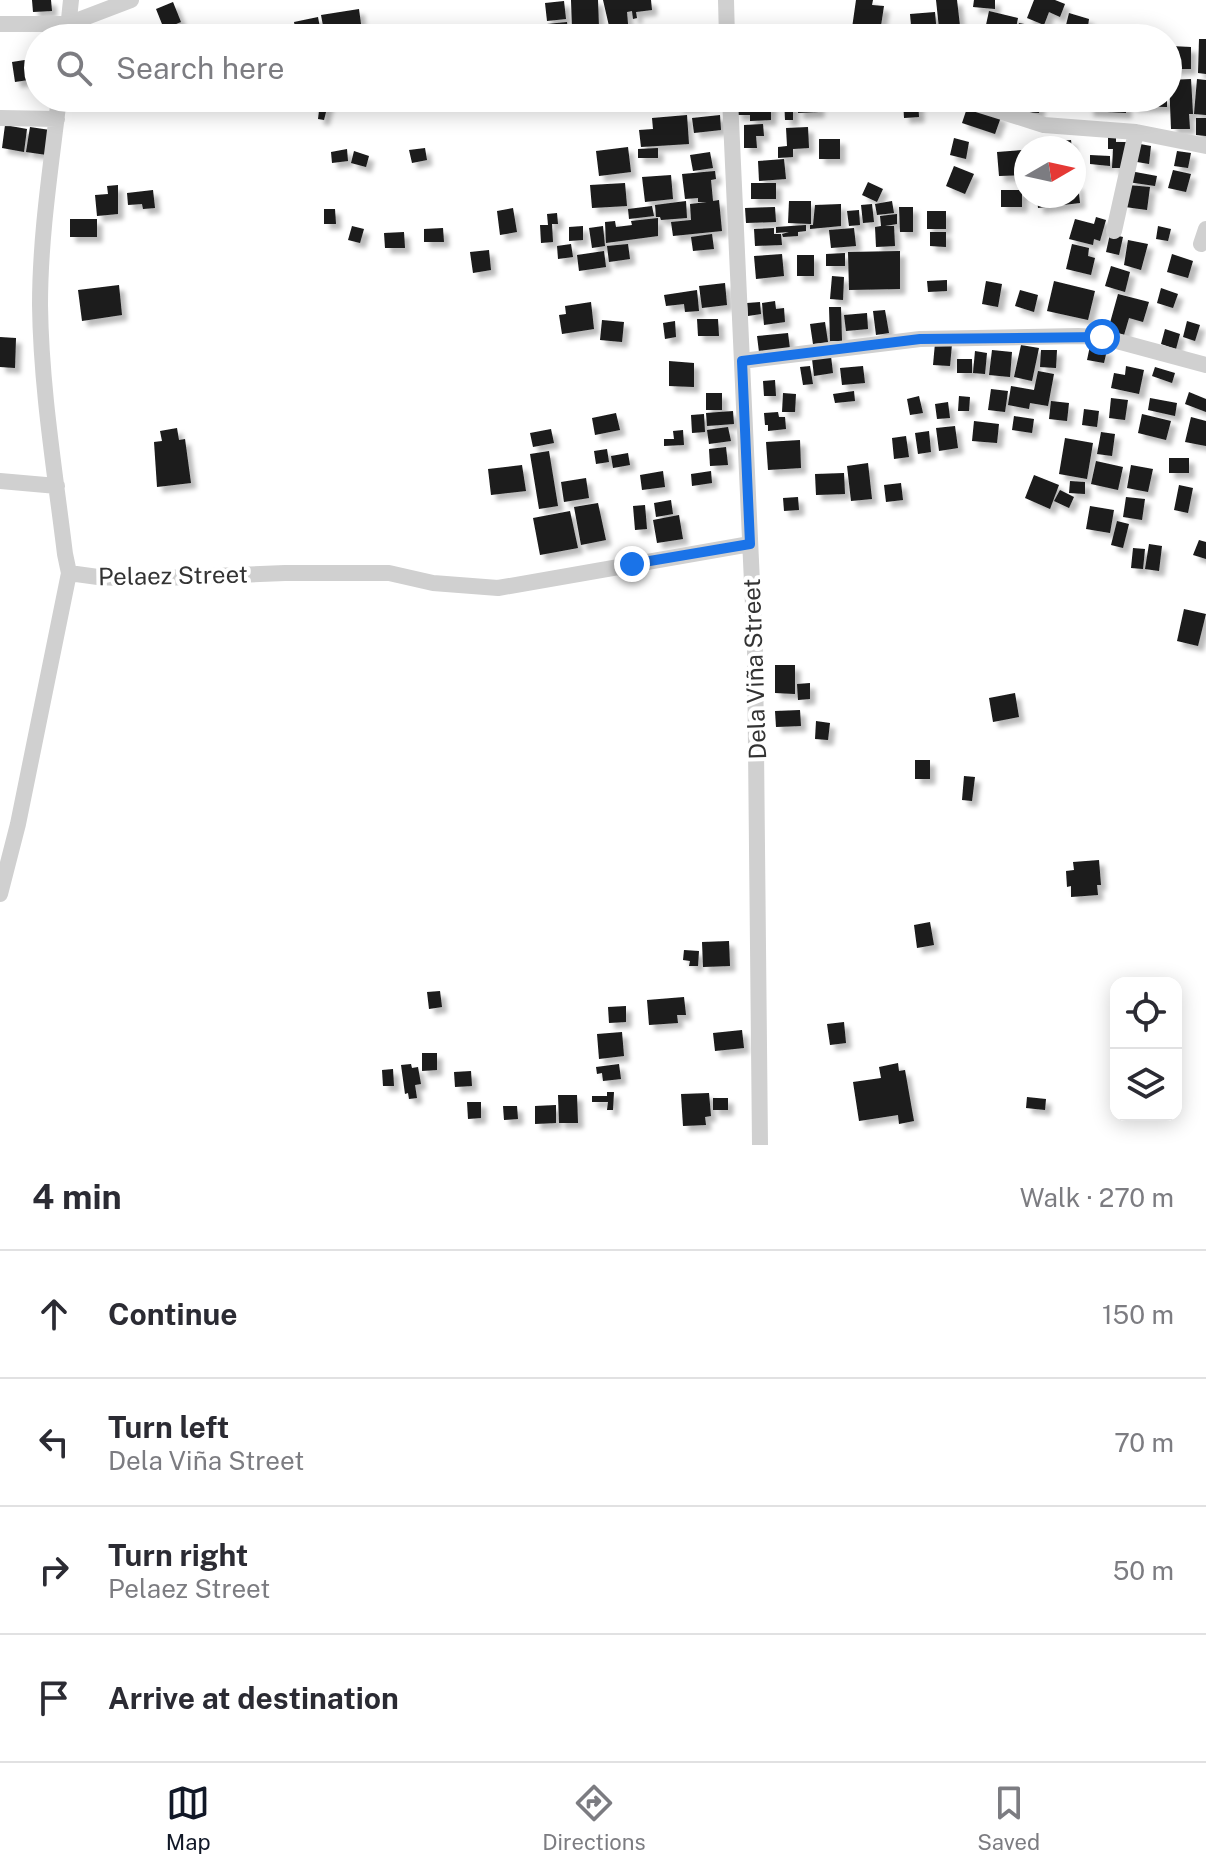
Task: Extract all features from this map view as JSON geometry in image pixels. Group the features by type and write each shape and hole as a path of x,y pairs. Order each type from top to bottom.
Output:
{"street":[{"path":"68,24 71,0"},
{"path":"81,24 131,0"},
{"path":"726,0 727,24"},
{"path":"0,24 24,27"},
{"name":"Pelaez Street","path":"58,112 41,260 40,307 57,486 69,573 139,579 285,573 389,573 433,583 498,588 750,544"},
{"name":"Dela Viña Street","path":"731,112 755,649 760,1145"},
{"path":"1003,112 1044,125 1136,132 1206,146"},
{"path":"0,118 57,119"},
{"path":"1114,231 1136,132"},
{"path":"742,361 920,339 1078,336 1102,337 1206,365"},
{"path":"0,481 57,486"},
{"path":"0,894 18,824 69,573"}],"building":[{"path":"32,0 51,0 52,11 33,12"},
{"path":"571,0 598,0 599,24 572,24"},
{"path":"603,0 651,0 652,10 636,12 637,18 633,19 632,11 627,12 628,24 609,24"},
{"path":"856,0 873,0 872,5 884,6 881,24 853,24"},
{"path":"936,0 957,0 960,24 939,24"},
{"path":"974,0 995,0 995,9 973,7"},
{"path":"1034,0 1055,0 1065,4 1060,17 1049,12 1044,24 1027,18"},
{"path":"564,1 566,19 547,21 545,3"},
{"path":"173,2 181,22 162,24 156,9"},
{"path":"359,9 361,24 323,24 321,15"},
{"path":"989,11 1018,18 1017,24 986,24"},
{"path":"935,12 936,24 911,24 910,14"},
{"path":"1069,13 1089,19 1088,24 1066,24"},
{"path":"318,17 319,24 294,24"},
{"path":"1199,39 1206,39 1206,74 1198,73"},
{"path":"1182,47 1191,47 1191,69 1182,69"},
{"path":"24,60 24,81 15,82 12,62"},
{"path":"1182,79 1191,79 1193,114 1189,114 1190,129 1171,129 1170,112 1182,112"},
{"path":"1197,79 1206,80 1206,115 1194,114"},
{"path":"319,112 326,112 324,120 318,119"},
{"path":"737,112 771,112 771,120 750,121 750,115 737,115"},
{"path":"785,112 793,112 793,120 785,120"},
{"path":"904,112 919,112 919,117 904,118"},
{"path":"966,112 987,112 1001,117 995,134 962,123"},
{"path":"687,115 689,144 641,147 639,130 653,129 652,118"},
{"path":"720,115 721,130 694,133 692,118"},
{"path":"1196,118 1206,118 1206,136 1196,135"},
{"path":"763,124 764,136 756,136 757,148 744,148 744,125"},
{"path":"5,125 27,129 24,152 2,148"},
{"path":"30,127 50,130 47,155 26,152"},
{"path":"808,127 809,148 793,149 793,157 778,158 778,147 787,146 786,128"},
{"path":"1108,137 1116,137 1116,142 1126,142 1125,168 1112,168 1113,149 1108,149"},
{"path":"954,138 969,142 966,159 950,155"},
{"path":"819,139 840,139 840,159 819,159"},
{"path":"1140,144 1151,146 1149,164 1137,162"},
{"path":"628,147 631,172 599,176 596,151"},
{"path":"425,148 427,160 412,163 409,150"},
{"path":"658,148 658,158 638,158 638,149"},
{"path":"347,149 348,161 332,163 331,152"},
{"path":"354,151 369,156 366,167 351,163"},
{"path":"1014,151 1014,175 999,176 997,152"},
{"path":"1177,151 1191,153 1188,168 1174,166"},
{"path":"710,152 713,168 693,171 690,155"},
{"path":"1090,155 1110,156 1110,166 1090,164"},
{"path":"784,159 786,179 759,181 758,161"},
{"path":"954,166 974,174 965,194 946,186"},
{"path":"1173,170 1191,174 1186,192 1168,188"},
{"path":"715,171 716,179 711,180 713,201 719,200 722,231 673,236 671,222 691,220 690,204 707,202 698,202 698,198 685,199 682,174"},
{"path":"1130,171 1157,176 1155,186 1128,182"},
{"path":"671,175 673,199 645,202 642,177"},
{"path":"868,182 883,189 877,202 862,195"},
{"path":"625,183 627,206 592,208 590,185"},
{"path":"751,183 776,183 776,199 751,199"},
{"path":"118,185 118,214 97,216 95,195 108,194 107,186"},
{"path":"1128,185 1150,187 1147,210 1125,207"},
{"path":"153,190 155,208 143,209 142,204 128,205 127,193"},
{"path":"1001,190 1014,190 1014,207 1001,207"},
{"path":"686,201 687,218 661,220 656,217 655,205"},
{"path":"789,201 811,201 811,224 788,223"},
{"path":"892,201 894,213 877,215 875,204"},
{"path":"841,204 841,226 810,229 815,205"},
{"path":"872,204 874,222 863,223 861,205"},
{"path":"652,206 654,216 629,219 628,209"},
{"path":"775,207 776,222 746,223 745,208"},
{"path":"899,207 913,207 913,232 900,232"},
{"path":"513,208 517,232 500,235 497,211"},
{"path":"324,209 335,209 336,224 324,224"},
{"path":"859,210 860,225 849,226 847,211"},
{"path":"927,211 946,211 946,229 927,229"},
{"path":"557,213 558,224 552,224 553,242 541,243 540,225 548,225 547,214"},
{"path":"897,214 897,224 885,226 894,226 895,246 876,247 875,227 881,226 880,216"},
{"path":"1096,217 1106,220 1100,241 1094,239 1093,245 1069,239 1075,219 1094,224"},
{"path":"658,218 658,236 606,243 605,222 615,221 616,227 632,225 631,221"},
{"path":"70,219 97,219 97,237 70,237"},
{"path":"806,225 806,231 798,232 798,236 783,237 782,234 789,232 776,233 776,227"},
{"path":"352,226 364,229 360,243 348,240"},
{"path":"583,226 583,240 569,241 569,227"},
{"path":"603,226 605,246 592,248 589,228"},
{"path":"1158,226 1171,229 1168,241 1156,239"},
{"path":"443,228 444,242 424,242 424,229"},
{"path":"774,228 774,234 781,234 782,245 755,246 754,229"},
{"path":"854,228 856,246 831,248 829,230"},
{"path":"404,232 405,248 385,248 384,233"},
{"path":"930,232 946,232 946,247 930,246"},
{"path":"712,234 714,249 693,251 691,237"},
{"path":"1110,234 1123,237 1119,255 1106,252"},
{"path":"1128,240 1148,244 1141,270 1124,265"},
{"path":"571,244 573,257 558,259 557,246"},
{"path":"628,244 630,259 609,262 607,246"},
{"path":"1072,244 1089,248 1088,256 1095,258 1091,275 1066,269"},
{"path":"489,250 491,270 473,273 470,252"},
{"path":"604,251 606,267 579,271 577,255"},
{"path":"900,251 900,289 849,290 848,252"},
{"path":"845,253 845,266 826,266 826,254"},
{"path":"782,254 784,276 756,279 754,256"},
{"path":"1172,254 1193,261 1188,278 1167,272"},
{"path":"797,255 814,255 814,276 797,276"},
{"path":"1111,266 1130,272 1125,292 1105,286"},
{"path":"832,276 844,277 843,300 830,299"},
{"path":"947,280 947,291 928,292 927,281"},
{"path":"986,281 1002,284 998,307 982,304"},
{"path":"1054,281 1095,291 1088,320 1047,311"},
{"path":"725,283 727,305 702,308 699,286"},
{"path":"119,285 122,315 82,321 78,290"},
{"path":"1161,288 1178,294 1173,308 1157,303"},
{"path":"697,290 699,311 685,312 684,304 666,306 664,295"},
{"path":"1020,290 1038,295 1034,312 1015,306"},
{"path":"1118,294 1149,302 1143,322 1129,318 1124,335 1108,330"},
{"path":"775,301 776,309 784,308 785,322 764,325 762,303"},
{"path":"591,302 594,329 562,334 559,315 566,314 565,306"},
{"path":"760,302 761,314 748,316 747,303"},
{"path":"829,307 841,307 842,341 830,341"},
{"path":"885,310 889,333 876,335 873,311"},
{"path":"867,313 868,329 846,331 844,315"},
{"path":"697,319 718,319 719,336 698,336"},
{"path":"602,320 624,322 622,342 600,340"},
{"path":"675,321 676,337 665,339 663,323"},
{"path":"1187,321 1200,325 1195,341 1183,337"},
{"path":"825,322 828,342 813,344 810,324"},
{"path":"1165,329 1180,334 1176,349 1161,344"},
{"path":"788,333 790,349 759,352 757,336"},
{"path":"0,337 16,338 15,368 0,367"},
{"path":"935,343 952,344 950,366 933,365"},
{"path":"1021,345 1039,348 1032,381 1014,377"},
{"path":"1090,346 1107,350 1104,363 1087,360"},
{"path":"992,350 1012,352 1010,377 989,375"},
{"path":"1041,350 1057,350 1056,368 1040,367"},
{"path":"975,351 987,353 985,374 973,373"},
{"path":"831,356 833,373 814,376 812,359"},
{"path":"957,359 972,359 972,373 957,373"},
{"path":"669,361 694,363 694,387 669,386"},
{"path":"810,366 813,384 803,385 800,367"},
{"path":"863,366 865,383 842,385 840,368"},
{"path":"1126,366 1144,370 1139,394 1111,388 1114,373 1125,375"},
{"path":"1155,367 1175,373 1172,383 1152,376"},
{"path":"1038,371 1054,374 1048,406 1030,403 1029,409 1008,405 1011,386 1034,390"},
{"path":"775,380 776,396 764,396 763,381"},
{"path":"991,389 1008,391 1005,412 988,410"},
{"path":"854,391 855,401 835,403 833,394"},
{"path":"1189,392 1206,399 1206,412 1185,404"},
{"path":"706,393 722,393 722,410 706,410"},
{"path":"783,393 796,394 795,412 782,412"},
{"path":"919,396 923,413 910,415 907,399"},
{"path":"959,396 970,397 969,411 958,411"},
{"path":"1111,398 1128,400 1125,420 1109,418"},
{"path":"1150,398 1177,403 1175,416 1148,410"},
{"path":"1051,401 1069,403 1067,421 1049,419"},
{"path":"948,402 950,418 937,419 935,404"},
{"path":"1084,409 1099,411 1097,427 1082,425"},
{"path":"733,411 734,424 707,426 706,413"},
{"path":"778,412 779,417 785,417 786,429 768,431 764,413"},
{"path":"616,413 620,430 595,435 592,418"},
{"path":"704,414 705,432 692,433 691,415"},
{"path":"1142,414 1171,421 1166,440 1138,433"},
{"path":"1014,416 1034,419 1032,433 1012,430"},
{"path":"1191,417 1206,421 1206,446 1185,442"},
{"path":"974,421 999,424 997,443 972,441"},
{"path":"955,426 958,448 939,451 936,428"},
{"path":"728,427 731,441 709,444 707,430"},
{"path":"177,428 179,440 185,439 191,483 157,487 154,442 162,441 160,431"},
{"path":"551,429 554,443 533,447 530,433"},
{"path":"683,430 684,445 664,446 664,439 674,439 673,431"},
{"path":"929,431 931,452 918,454 915,433"},
{"path":"1101,432 1115,434 1112,456 1097,454"},
{"path":"906,436 909,457 894,459 892,438"},
{"path":"1065,438 1093,443 1087,479 1059,474"},
{"path":"800,440 801,468 768,470 766,442"},
{"path":"726,447 728,465 710,466 709,449"},
{"path":"607,449 609,462 596,464 594,451"},
{"path":"549,451 558,506 539,509 530,454"},
{"path":"628,453 630,465 613,468 611,456"},
{"path":"1169,458 1189,458 1189,473 1169,473"},
{"path":"1096,461 1123,467 1118,490 1091,484"},
{"path":"868,463 872,499 851,501 847,466"},
{"path":"522,465 526,491 491,495 488,469"},
{"path":"1131,465 1153,469 1148,492 1127,488"},
{"path":"663,471 665,487 642,490 640,475"},
{"path":"711,471 712,483 692,486 691,474"},
{"path":"844,473 845,494 816,495 815,474"},
{"path":"1034,475 1059,485 1050,509 1025,498"},
{"path":"586,478 589,498 564,502 561,482"},
{"path":"1070,481 1085,482 1085,494 1069,493"},
{"path":"901,483 903,500 886,502 884,485"},
{"path":"1179,485 1193,488 1188,513 1174,510"},
{"path":"1060,490 1074,497 1069,508 1054,501"},
{"path":"798,497 799,510 784,511 783,498"},
{"path":"1126,497 1145,499 1142,520 1123,517"},
{"path":"671,500 673,514 656,517 654,503"},
{"path":"598,503 606,540 581,545 574,507"},
{"path":"645,505 647,529 635,530 633,506"},
{"path":"1090,506 1114,510 1110,533 1086,529"},
{"path":"570,511 578,548 540,555 533,518"},
{"path":"679,515 683,539 657,543 653,520"},
{"path":"1117,521 1129,524 1123,548 1111,545"},
{"path":"1199,540 1206,542 1206,559 1193,555"},
{"path":"1149,544 1162,546 1159,571 1145,569"},
{"path":"1133,548 1145,549 1143,569 1131,568"},
{"path":"1184,609 1206,614 1198,646 1177,641"},
{"path":"775,665 795,665 795,694 775,693"},
{"path":"810,683 810,699 798,700 797,684"},
{"path":"1015,693 1019,717 993,722 989,698"},
{"path":"800,710 801,726 776,727 775,711"},
{"path":"816,721 830,723 828,740 815,739"},
{"path":"915,760 930,760 930,779 915,779"},
{"path":"964,776 975,777 972,801 962,800"},
{"path":"1099,860 1101,885 1097,885 1098,895 1071,897 1066,871 1074,870 1073,862"},
{"path":"930,922 934,945 917,948 914,925"},
{"path":"729,941 730,966 703,967 702,942"},
{"path":"684,950 699,951 698,966 689,966 690,961 683,960"},
{"path":"440,991 442,1007 429,1009 427,992"},
{"path":"684,997 686,1015 677,1015 678,1023 649,1025 647,1000"},
{"path":"626,1006 626,1022 609,1023 608,1007"},
{"path":"844,1022 846,1043 830,1045 827,1024"},
{"path":"742,1030 744,1048 715,1051 713,1033"},
{"path":"622,1032 624,1056 599,1059 597,1034"},
{"path":"422,1053 437,1053 437,1070 422,1071"},
{"path":"898,1063 899,1071 905,1070 914,1121 899,1124 898,1115 859,1121 853,1082 881,1078 879,1067"},
{"path":"411,1064 412,1068 418,1067 421,1084 415,1085 417,1098 409,1099 408,1093 405,1094 401,1065"},
{"path":"619,1064 621,1079 603,1081 602,1073 597,1074 596,1067"},
{"path":"393,1069 394,1086 383,1086 382,1070"},
{"path":"471,1071 472,1086 455,1087 454,1072"},
{"path":"607,1092 614,1092 613,1110 607,1110 608,1102 592,1102 592,1096 607,1096"},
{"path":"709,1093 711,1116 705,1117 706,1125 683,1126 681,1094"},
{"path":"558,1095 577,1095 578,1123 559,1123"},
{"path":"1027,1097 1046,1099 1045,1110 1026,1108"},
{"path":"713,1098 728,1098 728,1110 713,1110"},
{"path":"467,1102 481,1102 481,1118 468,1119"},
{"path":"556,1105 556,1123 535,1124 535,1106"},
{"path":"503,1106 517,1106 518,1119 504,1120"}],"route":[{"path":"632,564 750,544 742,361 920,339 1102,337"}]}
